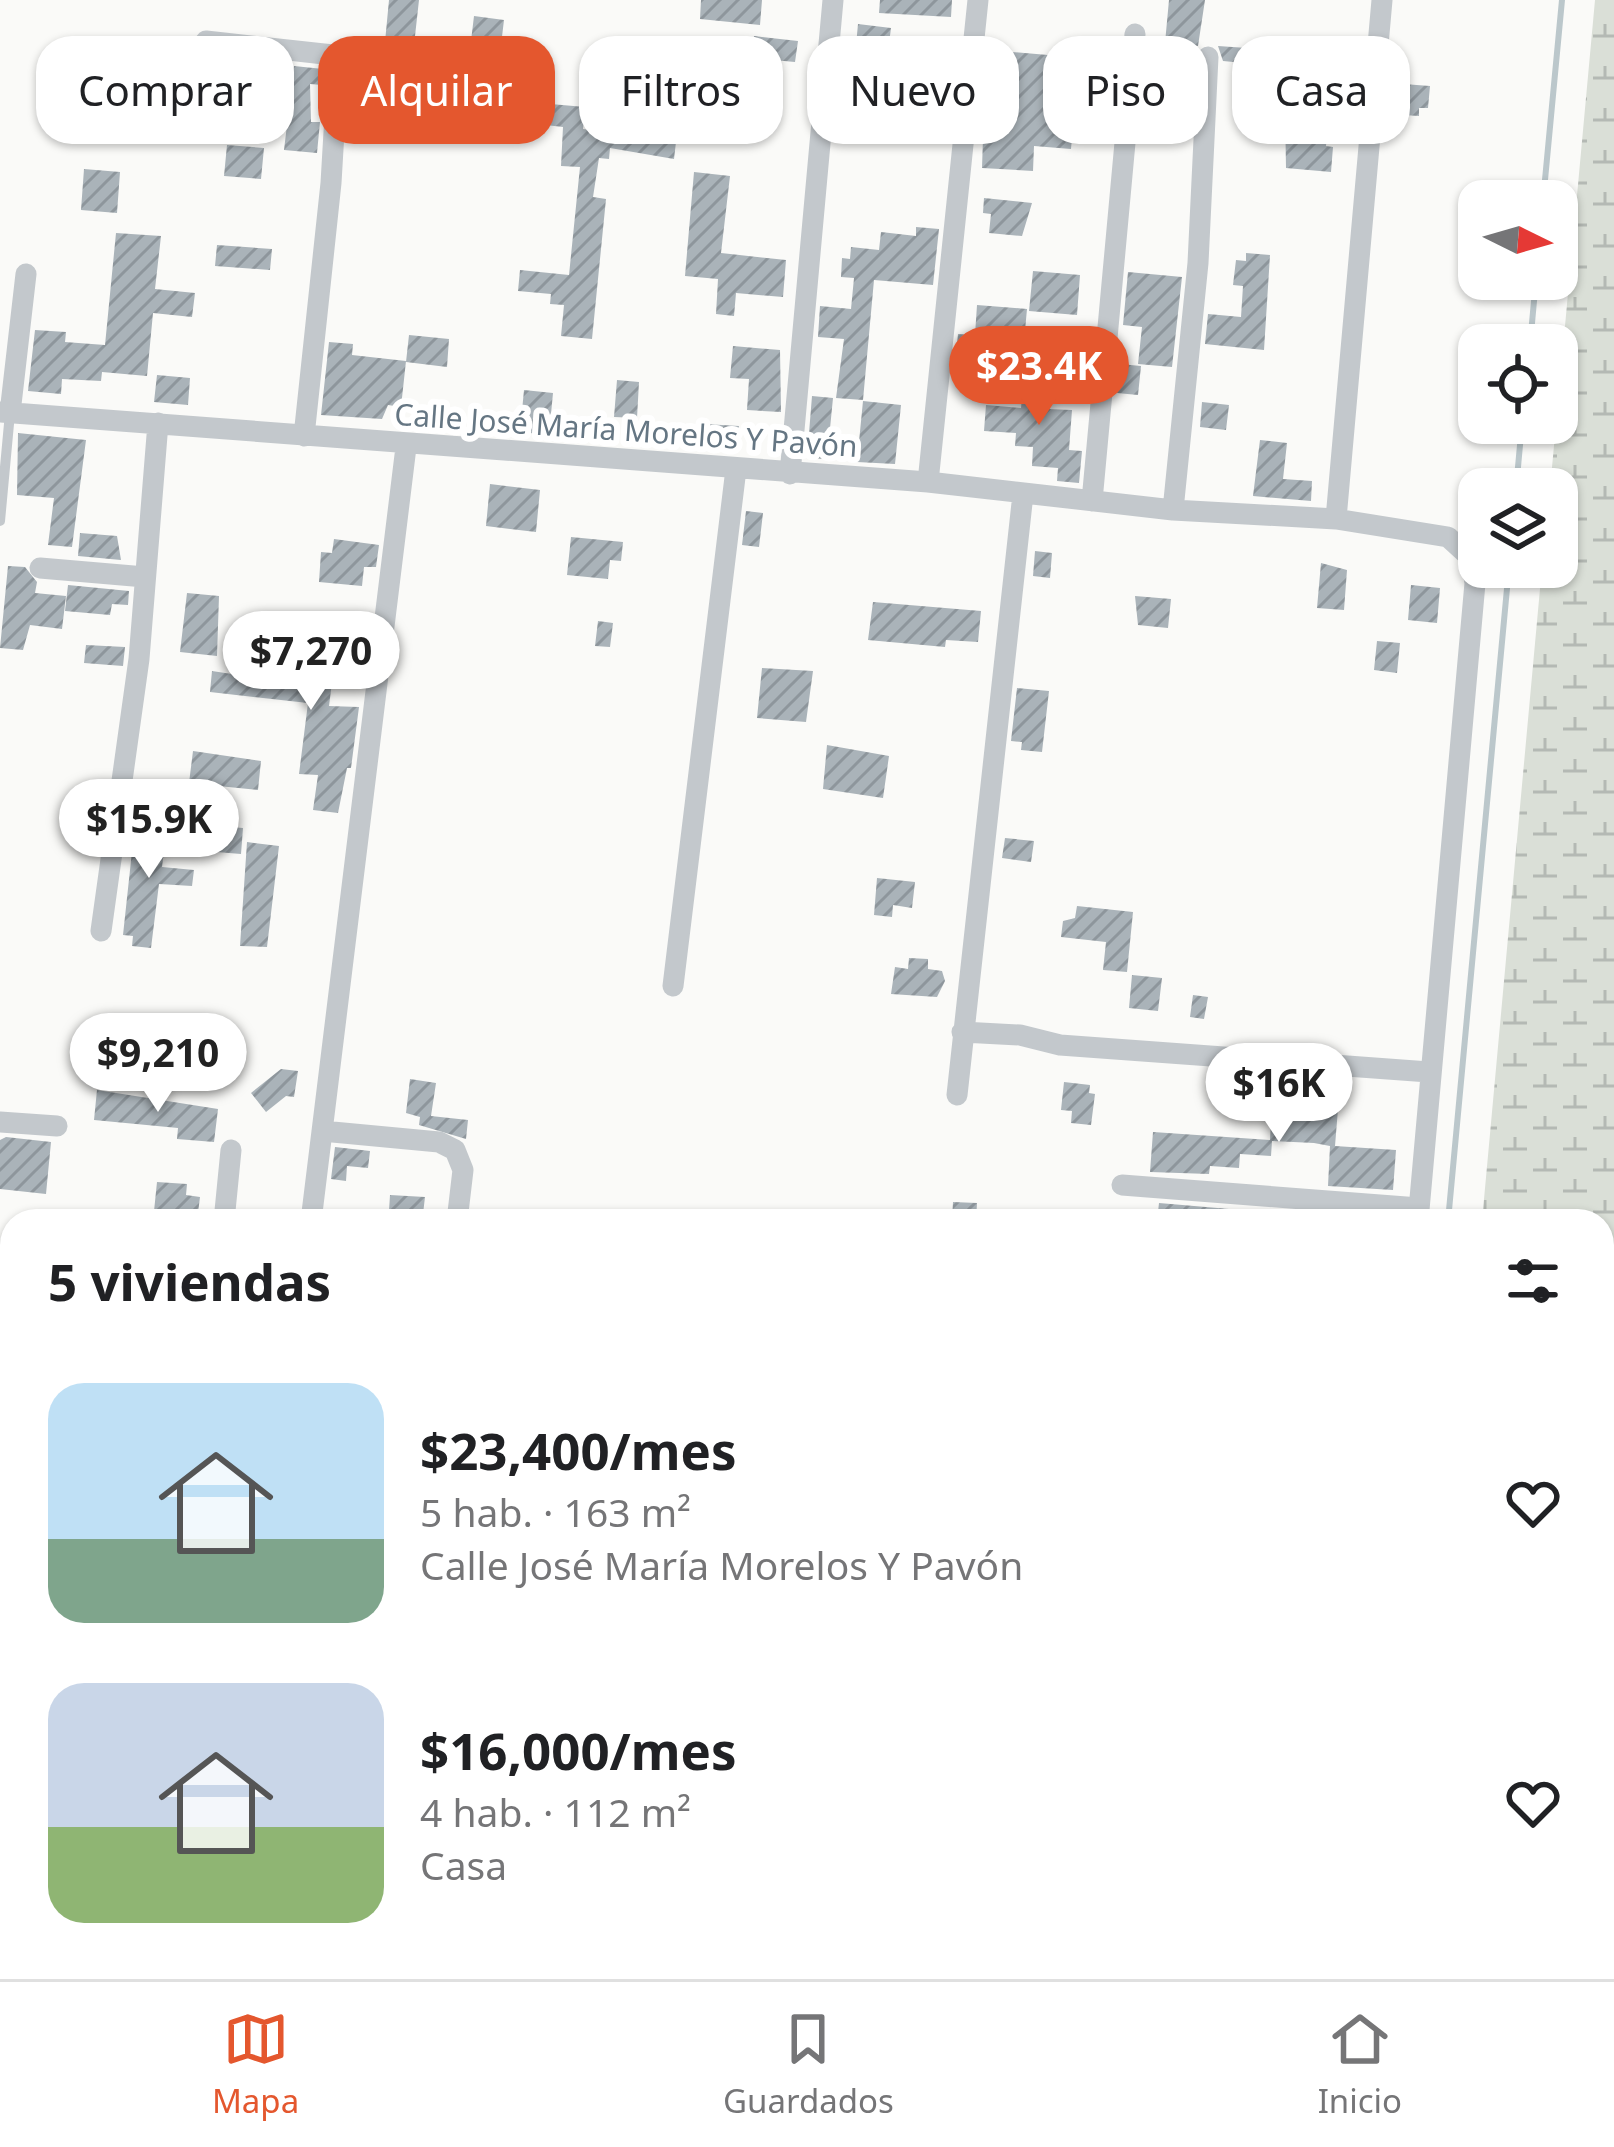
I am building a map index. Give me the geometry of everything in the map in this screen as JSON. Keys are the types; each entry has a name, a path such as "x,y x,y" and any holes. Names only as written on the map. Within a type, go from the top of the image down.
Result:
{"street":[{"path":"790,474 833,0"},
{"path":"928,482 978,0"},
{"path":"1336,519 1382,0"},
{"path":"1092,500 1135,34"},
{"path":"294,50 333,55 338,64 332,183 304,436"},
{"path":"1173,510 1198,263 1204,144"},
{"path":"5,413 26,274"},
{"name":"Calle José María Morelos Y Pavón","path":"5,413 406,447 928,482 1173,510 1336,519 1448,537 1471,558 1475,583 1429,1072"},
{"path":"101,931 145,577 158,423"},
{"path":"312,1209 406,447"},
{"path":"673,986 736,470"},
{"path":"957,1094 1022,494"},
{"path":"40,568 145,577"},
{"path":"962,1032 1020,1035 1060,1045 1429,1072 1418,1209"},
{"path":"0,1122 57,1126"},
{"path":"322,1131 439,1142 454,1150 463,1170 459,1209"},
{"path":"225,1209 231,1150"},
{"path":"1121,1185 1367,1209"}],"lane":[{"path":"0,521 5,413"}],"green space":[{"path":"1595,0 1614,0 1614,1209 1483,1209 1540,588 1578,588 1578,468 1552,468 1554,444 1578,444 1578,324 1565,324 1567,300 1578,300 1578,185"}],"building":[{"path":"389,0 419,0 415,36 386,36"},
{"path":"701,0 762,0 760,25 700,19"},
{"path":"880,0 952,0 951,17 879,13"},
{"path":"1169,0 1205,0 1200,36 1166,36"},
{"path":"474,16 504,20 502,36 472,36"},
{"path":"858,24 891,28 890,36 857,36"},
{"path":"783,39 798,41 795,62 783,61"},
{"path":"1218,46 1232,47 1232,62 1223,61"},
{"path":"1019,53 1043,55 1043,144 1071,144 1071,149 1034,146 1033,171 982,168 983,144 1019,144"},
{"path":"294,66 318,68 318,85 310,84 311,122 318,122 317,153 284,150 285,144 294,144"},
{"path":"1410,84 1430,86 1428,108 1419,108 1419,116 1410,115"},
{"path":"555,104 579,106 579,144 676,144 674,159 610,148 609,159 599,158 593,197 606,199 592,339 561,336 564,305 550,304 551,294 518,291 520,270 569,275 580,167 561,166 563,127 555,126"},
{"path":"1286,144 1333,147 1331,172 1286,168"},
{"path":"227,145 264,148 261,179 224,176"},
{"path":"84,169 120,172 117,213 81,210"},
{"path":"694,172 730,176 721,253 786,260 783,297 736,293 734,316 716,314 718,279 685,276"},
{"path":"984,198 1032,203 1022,236 989,233 991,214 983,213"},
{"path":"916,227 939,229 933,285 874,280 863,400 836,398 844,339 818,337 820,306 851,309 854,278 841,277 842,258 850,259 851,247 879,250 881,232 916,236"},
{"path":"116,233 161,236 155,289 195,293 192,317 153,313 147,376 102,372 101,381 62,379 61,394 28,391 35,330 66,332 65,342 105,345"},
{"path":"217,245 272,249 270,270 215,266"},
{"path":"1246,253 1270,255 1264,350 1205,344 1208,314 1241,317 1243,286 1233,285 1236,260 1246,261"},
{"path":"1033,271 1080,275 1077,315 1029,311"},
{"path":"1128,272 1182,277 1172,367 1138,364 1142,327 1123,325"},
{"path":"977,305 1027,309 1022,363 983,359 982,374 954,372 958,334 975,335"},
{"path":"409,335 449,339 447,367 406,362"},
{"path":"329,342 353,344 352,355 406,361 401,407 388,405 382,419 321,415"},
{"path":"733,346 780,350 781,412 747,410 749,379 730,378"},
{"path":"1070,347 1091,349 1089,366 1069,365"},
{"path":"1120,364 1141,366 1138,395 1117,393"},
{"path":"1024,374 1051,376 1048,409 1072,410 1069,450 1082,451 1079,483 1057,481 1058,468 1032,466 1033,447 1015,446 1016,433 984,431 986,405 1021,408"},
{"path":"157,375 190,378 188,405 154,402"},
{"path":"617,380 639,382 637,418 614,417"},
{"path":"524,390 553,393 549,435 520,432"},
{"path":"812,396 833,398 827,459 807,458"},
{"path":"863,401 901,405 895,464 857,462"},
{"path":"1202,402 1229,405 1226,430 1200,427"},
{"path":"705,424 739,426 736,452 702,449"},
{"path":"18,433 86,440 72,547 48,545 54,498 17,495"},
{"path":"1260,440 1287,443 1283,479 1312,481 1311,501 1253,496"},
{"path":"490,484 540,490 536,532 486,526"},
{"path":"746,511 763,513 759,547 742,545"},
{"path":"80,533 117,536 121,560 78,556"},
{"path":"571,537 623,542 621,561 610,560 608,579 567,575"},
{"path":"334,539 379,545 376,567 364,567 362,586 319,582 321,552 332,553"},
{"path":"1035,551 1052,553 1050,578 1033,576"},
{"path":"1321,563 1347,570 1344,610 1317,608"},
{"path":"8,566 25,567 37,582 35,593 66,596 62,629 30,625 23,650 0,648"},
{"path":"68,585 129,591 128,605 112,604 110,615 65,611"},
{"path":"1411,585 1440,588 1437,623 1408,620"},
{"path":"187,593 219,596 217,656 180,652"},
{"path":"1135,596 1171,599 1168,628 1138,625"},
{"path":"873,602 981,611 978,642 946,640 945,647 868,640"},
{"path":"324,613 348,615 347,636 338,635 329,706 359,707 351,768 347,768 338,813 313,810 318,775 299,774 308,703 210,692 212,671 270,680 271,672 301,676 304,653 322,655"},
{"path":"598,621 613,623 610,647 595,646"},
{"path":"1377,641 1400,643 1397,673 1374,670"},
{"path":"86,645 125,647 123,666 84,663"},
{"path":"762,668 813,671 806,722 757,718"},
{"path":"1017,688 1049,691 1042,752 1021,750 1022,742 1011,741"},
{"path":"827,745 889,756 883,798 823,789"},
{"path":"193,751 261,761 258,790 208,785 207,801 187,799"},
{"path":"148,817 168,819 162,867 194,870 192,886 159,884 151,948 132,946 133,936 123,935 134,833 145,834"},
{"path":"219,826 243,828 241,854 217,852"},
{"path":"1005,838 1034,841 1031,862 1002,858"},
{"path":"247,842 279,846 267,947 240,946"},
{"path":"877,878 915,882 912,908 893,905 892,917 874,915"},
{"path":"1077,906 1133,912 1127,972 1103,970 1106,942 1061,937 1063,921 1075,918"},
{"path":"909,958 928,959 928,969 942,971 945,981 937,997 891,994 895,967 908,969"},
{"path":"1132,975 1162,978 1158,1011 1129,1008"},
{"path":"1193,995 1208,997 1204,1019 1190,1017"},
{"path":"162,1020 191,1023 189,1054 159,1052"},
{"path":"281,1069 298,1071 294,1097 286,1096 266,1112 251,1093"},
{"path":"410,1079 436,1083 431,1116 468,1120 466,1139 419,1125 420,1117 406,1113"},
{"path":"1273,1079 1300,1081 1298,1104 1338,1109 1335,1146 1396,1150 1393,1190 1328,1186 1330,1146 1314,1143 1272,1141 1271,1156 1240,1154 1239,1168 1210,1166 1209,1174 1150,1172 1153,1132 1270,1140"},
{"path":"1064,1082 1090,1085 1089,1093 1095,1094 1091,1125 1071,1123 1072,1111 1061,1110"},
{"path":"97,1090 218,1109 214,1142 177,1139 178,1128 94,1120"},
{"path":"0,1140 51,1142 46,1194 0,1189"},
{"path":"335,1147 370,1151 368,1168 347,1166 346,1181 331,1179"},
{"path":"157,1182 187,1184 186,1195 200,1197 198,1209 154,1209"},
{"path":"390,1195 425,1197 424,1209 389,1209"},
{"path":"953,1202 977,1203 977,1209 953,1209"},
{"path":"1159,1203 1229,1209 1158,1209"}],"waterway":[{"path":"1545,180 1562,0"},
{"path":"1532,324 1534,300"},
{"path":"1518,468 1520,444"},
{"path":"1449,1209 1507,588"}]}
